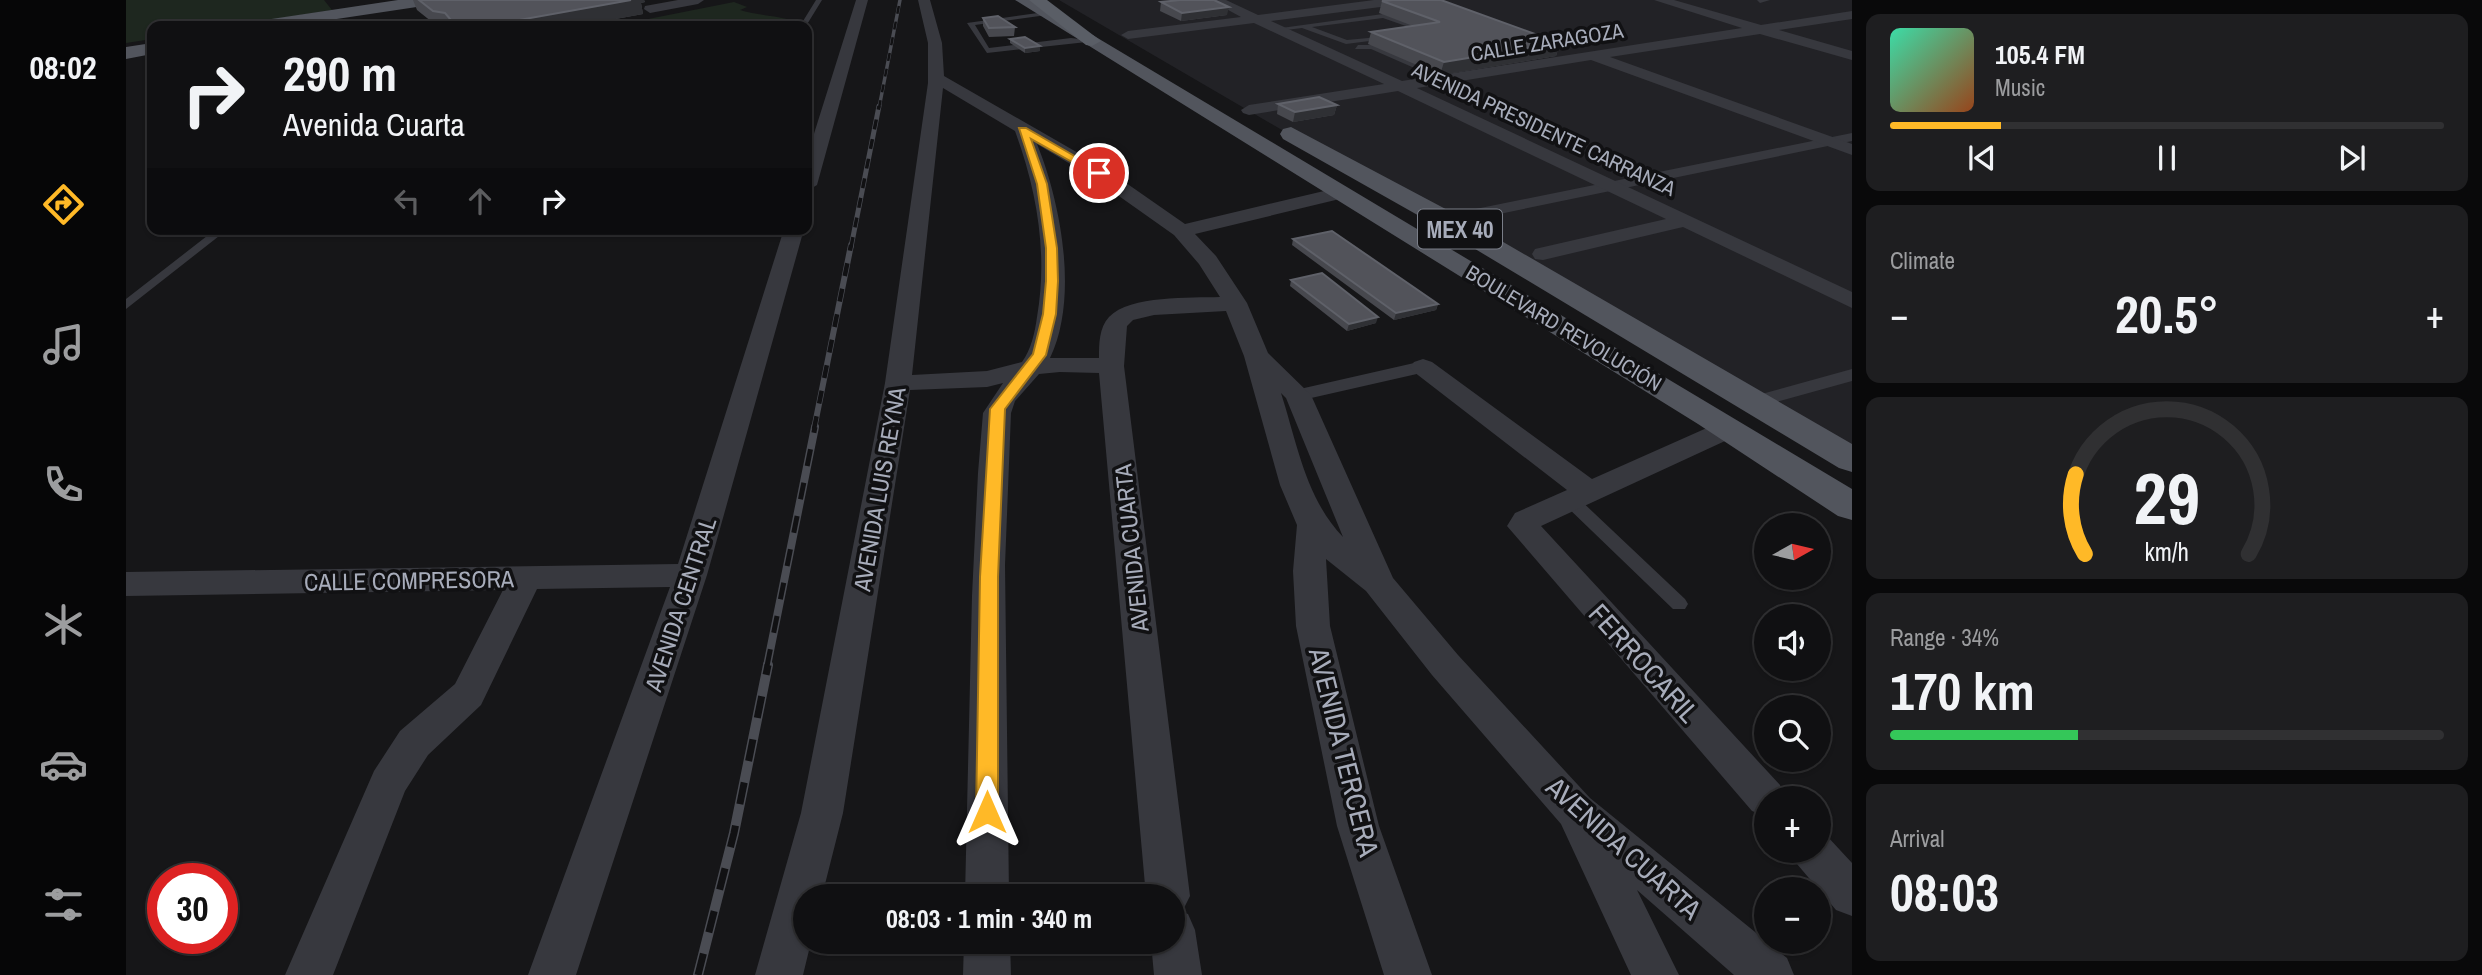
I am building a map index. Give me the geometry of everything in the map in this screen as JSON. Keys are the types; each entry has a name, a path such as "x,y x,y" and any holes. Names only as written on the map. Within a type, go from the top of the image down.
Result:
{"main road":[{"path":"290,21 418,0"},
{"path":"347,12 430,0"},
{"path":"319,21 451,0"},
{"name":"BOULEVARD REVOLUCIÓN","path":"1023,0 1046,5 1092,41 1852,507"},
{"name":"MEX 40","path":"1068,0 1149,48 1167,65 1446,220 1852,460"},
{"path":"1046,5 1147,54"},
{"path":"126,47 147,44"},
{"path":"126,53 147,50"}],"street":[{"path":"650,9 698,0"},
{"path":"812,168 862,0"},
{"name":"AVENIDA LUIS REYNA","path":"779,975 822,813 898,383 932,113 939,79 935,35 923,0"},
{"name":"AVENIDA PRESIDENTE CARRANZA","path":"1216,0 1278,29 1323,43 1400,86 1852,301"},
{"path":"1128,35 1404,0"},
{"path":"1660,0 1852,56"},
{"name":"CALLE ZARAGOZA","path":"1249,110 1852,15"},
{"path":"1566,47 1852,150"},
{"name":"AVENIDA CUARTA","path":"939,79 1099,173 1181,231 1208,261 1235,303 1257,356 1295,485 1313,525 1341,555 1378,583 1445,665 1575,811 1770,975"},
{"path":"987,884 989,577 998,409 1040,355 1049,314 1052,248 1042,184 1023,130"},
{"path":"1446,220 1852,136"},
{"path":"1181,231 1341,193"},
{"path":"1543,254 1686,220"},
{"name":"AVENIDA CENTRAL","path":"552,975 691,575 792,235"},
{"name":"AVENIDA CUARTA","path":"1167,884 1111,366 1113,330 1118,319 1143,308 1235,303"},
{"name":"AVENIDA CUARTA","path":"1257,356 1297,395 1378,583"},
{"path":"898,383 987,379 1030,368 1060,365 1111,366"},
{"path":"1297,395 1423,367 1580,496 1728,429"},
{"path":"1754,402 1852,375"},
{"name":"FERROCARIL","path":"1580,496 1526,520 1523,526 1754,786"},
{"name":"AVENIDA TERCERA","path":"1313,525 1309,571 1313,625 1359,826 1408,975"},
{"name":"CALLE COMPRESORA","path":"126,584 691,575"},
{"path":"309,975 388,783 414,743 468,694 525,579"},
{"path":"1575,811 1655,975"},
{"path":"1824,863 1852,895"},
{"path":"987,954 987,975"},
{"path":"1175,954 1178,975"}],"lane":[{"path":"806,21 819,0"},
{"path":"1046,5 971,23 987,51 1071,40 1092,41"},
{"path":"1278,29 1382,16 1427,32 1346,43 1323,43"},
{"path":"1349,20 1391,37"},
{"path":"1381,27 1405,23"},
{"path":"1303,26 1323,43 1372,47 1447,79"},
{"path":"1323,43 1345,31"},
{"path":"126,305 215,235"},
{"path":"1580,496 1679,604"}],"shaded area":[{"path":"126,0 324,0 332,10 263,21 147,21 147,40 126,43"},
{"path":"1059,0 1852,0 1852,470 1755,406"},
{"path":"734,2 747,7 740,10 787,19 786,21 638,21"}],"building":[{"path":"419,0 631,0 514,21 443,21 451,20 445,13 433,11"},
{"path":"1214,0 1229,7 1182,13 1161,2"},
{"path":"1441,0 1560,43 1444,62 1371,32 1440,22 1382,1"},
{"path":"998,16 1015,27 989,28 983,18"},
{"path":"1025,37 1040,46 1025,48 1010,39"},
{"path":"1319,97 1337,105 1295,112 1278,104"},
{"path":"1332,231 1438,304 1396,313 1293,239"},
{"path":"1322,273 1378,317 1349,324 1291,280"}],"railway":[{"path":"879,108 900,0"},
{"path":"851,247 879,106"},
{"path":"814,429 851,245"},
{"path":"767,666 815,427"},
{"path":"698,975 734,833 768,665"}],"route":[{"path":"987,812 989,577 998,409 1040,355 1049,314 1052,281 1052,248 1042,184 1023,130 1099,173"}]}
